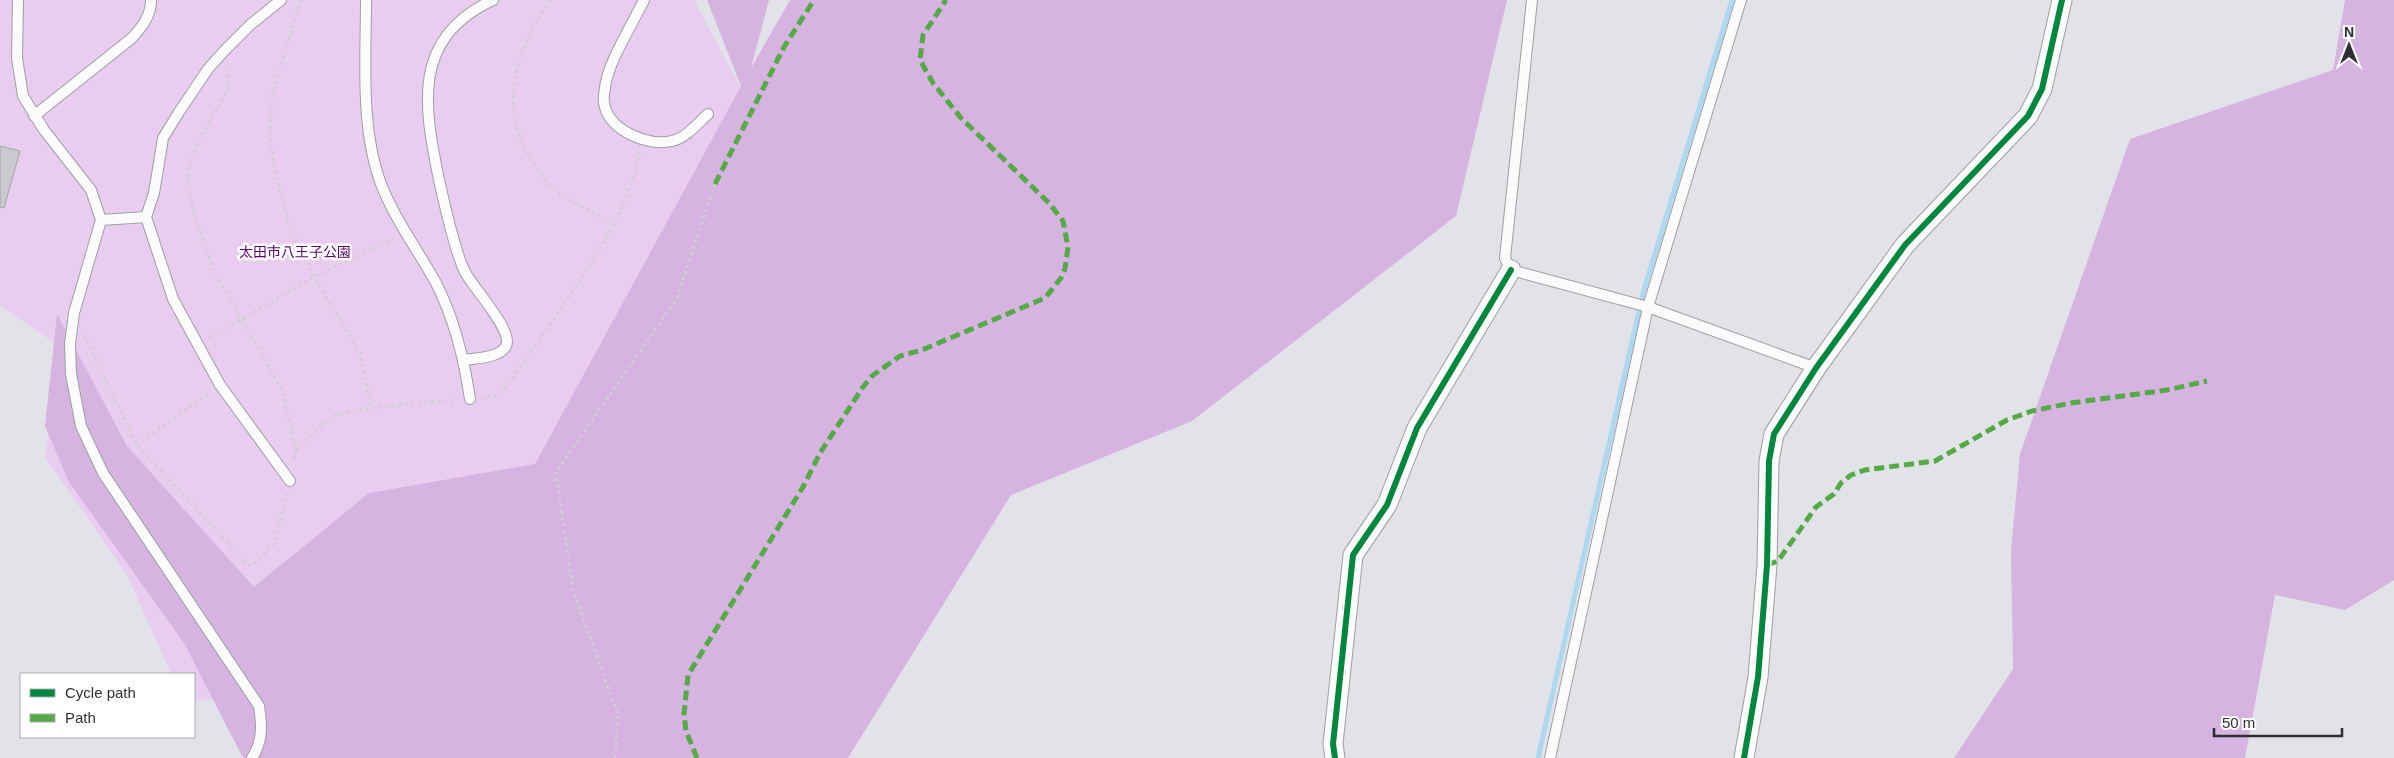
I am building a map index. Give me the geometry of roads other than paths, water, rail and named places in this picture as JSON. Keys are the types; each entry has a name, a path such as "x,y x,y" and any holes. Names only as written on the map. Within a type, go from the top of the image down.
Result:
{"street":[{"path":"1744,758 1758,677 1766,565 1769,460 1774,434 1816,368 1905,245 2028,116 2042,89 2062,0"},
{"path":"1335,758 1333,744 1353,555 1387,505 1417,428 1511,270"}],"lane":[{"path":"18,0 17,58 23,96 34,116 91,190 101,220 74,313 70,344 71,374 81,426 103,473 259,706 262,725 260,743 252,758"},
{"path":"34,116 132,38 144,25 151,9 151,0"},
{"path":"281,0 250,25 224,50 208,69 163,138 154,193 146,217 173,299 220,385 290,481"},
{"path":"366,0 369,140 381,184 403,230 436,283 457,332 464,360 470,399"},
{"path":"464,360 499,354 506,346 508,336 504,326 476,290 464,270 444,202 432,146 427,106 428,83 432,62 443,41 459,22 476,8 493,0"},
{"path":"644,0 611,67 605,86 605,107 616,125 637,137 653,142 671,142 684,136 708,114"},
{"path":"1532,0 1505,258 1511,270 1648,307 1816,368"},
{"path":"1550,758 1648,307 1740,0"},
{"path":"101,220 146,217"}],"waterway":[{"path":"1538,758 1643,293 1732,0"}],"park label":[{"name":"太田市八王子公園","path":"295,252"}]}
